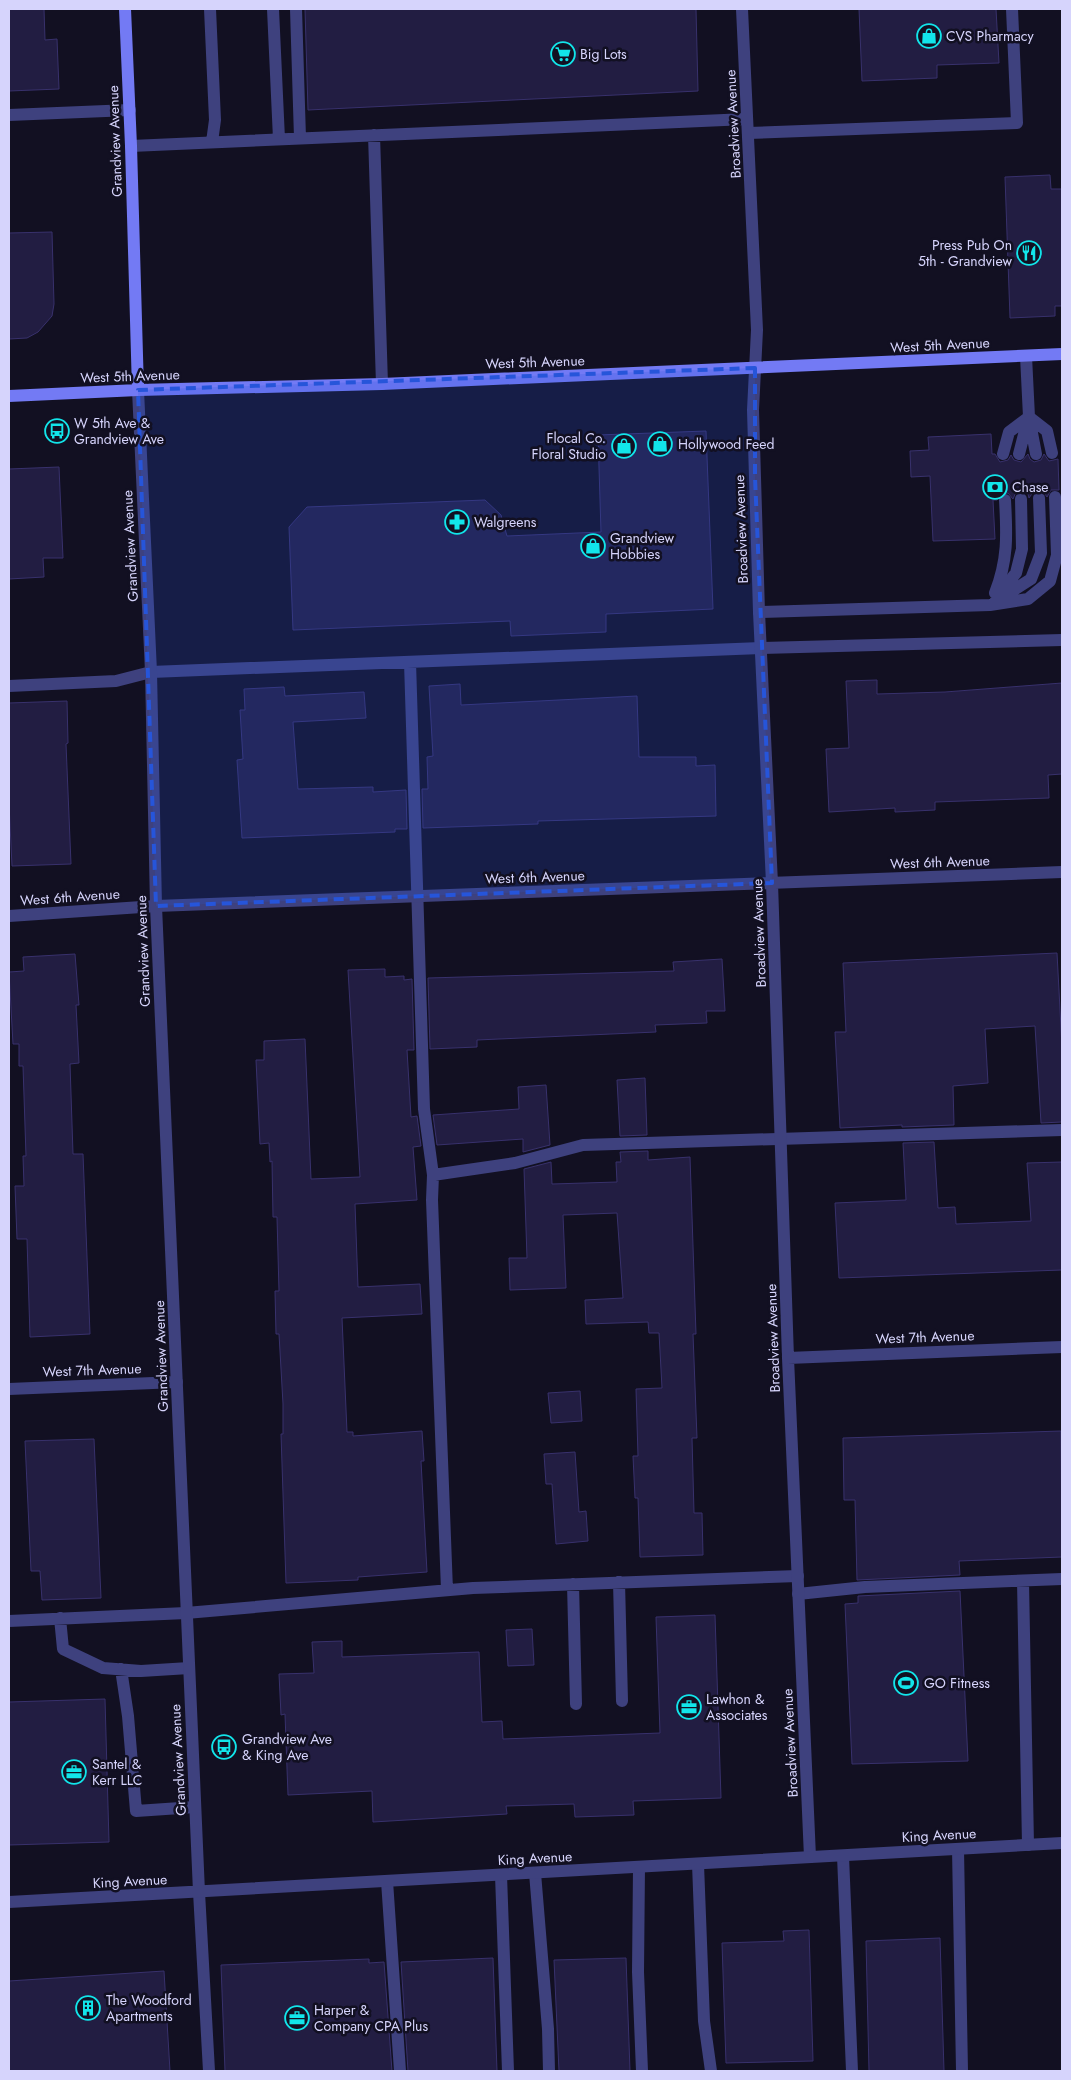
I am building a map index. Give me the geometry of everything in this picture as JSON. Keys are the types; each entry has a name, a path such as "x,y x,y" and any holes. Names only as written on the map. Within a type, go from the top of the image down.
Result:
{"main road":[{"name":"Grandview Avenue","path":"125,9 130,110 138,390"},
{"name":"West 5th Avenue","path":"9,396 138,390 382,384 1062,354"}],"street":[{"path":"210,9 215,120 212,142"},
{"path":"273,9 279,140"},
{"path":"296,9 300,138"},
{"name":"Broadview Avenue","path":"742,9 757,330 752,410 759,612 772,884 788,1358 810,1857"},
{"path":"748,133 1016,123 1012,9"},
{"path":"9,115 130,110"},
{"path":"131,146 747,119"},
{"path":"374,135 382,384"},
{"path":"1026,356 1029,417 1036,454"},
{"name":"Grandview Avenue","path":"138,390 151,672 156,906 186,1613 209,2071"},
{"path":"1029,417 1047,432 1052,453"},
{"path":"1003,454 1009,432 1029,417"},
{"path":"1019,454 1029,417"},
{"path":"759,612 990,605 1028,599 1050,581 1057,555 1055,497"},
{"path":"990,605 1016,573 1022,549 1021,498"},
{"path":"990,605 1031,578 1041,553 1039,498"},
{"path":"990,605 1003,574 1007,547 1005,500"},
{"path":"9,686 116,681 151,672 761,648 1062,640"},
{"path":"410,662 424,1109 433,1175 432,1200 447,1590"},
{"name":"West 6th Avenue","path":"9,916 156,906 1062,872"},
{"path":"433,1175 515,1163 583,1145 1062,1130"},
{"name":"West 7th Avenue","path":"788,1358 1062,1347"},
{"name":"West 7th Avenue","path":"9,1389 177,1382"},
{"path":"9,1621 186,1613 473,1588 798,1576"},
{"path":"798,1594 866,1587 1062,1579"},
{"path":"1023,1580 1028,1845"},
{"path":"619,1582 622,1701"},
{"path":"573,1584 576,1704"},
{"path":"60,1618 63,1649 103,1668 141,1671 189,1668"},
{"path":"121,1669 128,1716 136,1811 195,1807"},
{"name":"King Avenue","path":"9,1902 1062,1843"},
{"path":"958,1849 962,2071"},
{"path":"843,1856 852,2071"},
{"path":"698,1864 704,2021 711,2071"},
{"path":"639,1867 638,1972 642,2071"},
{"path":"535,1873 548,2029 549,2071"},
{"path":"501,1875 508,2071"},
{"path":"387,1881 400,2071"}],"highlighted area":[{"path":"755,368 755,477 772,883 156,906 138,390"}],"building":[{"path":"9,9 44,9 45,40 57,39 59,89 9,91"},
{"path":"305,9 696,9 698,91 308,110"},
{"name":"CVS Pharmacy","path":"859,9 996,9 999,63 937,65 937,78 862,81"},
{"path":"1050,175 1051,189 1062,189 1062,306 1055,306 1055,316 1010,318 1005,177"},
{"path":"52,232 54,304 52,316 38,332 27,338 9,339 9,233"},
{"path":"706,431 713,609 606,614 606,632 511,636 510,621 293,630 289,527 307,507 485,500 501,515 507,536 601,532 598,435"},
{"name":"Chase","path":"991,434 992,454 995,454 1000,462 1008,460 1011,455 1014,460 1021,462 1028,454 1034,462 1041,460 1044,454 1049,461 1058,459 1059,490 1051,490 1047,497 1043,491 1038,490 1034,491 1029,498 1028,494 1021,491 1016,492 1013,499 1008,493 1000,494 997,500 993,500 995,539 933,541 930,476 911,477 910,451 929,450 928,437"},
{"path":"59,467 63,558 43,558 44,577 9,579 9,469"},
{"path":"877,680 877,694 945,692 1062,683 1062,774 1048,775 1049,798 935,802 935,810 895,812 895,808 829,812 826,749 849,748 846,681"},
{"path":"460,684 461,705 637,696 639,757 696,757 696,766 715,765 716,816 538,821 538,824 423,828 422,789 428,789 427,757 433,756 429,686"},
{"path":"284,687 285,696 364,692 366,718 293,722 298,789 373,787 373,792 406,790 407,829 395,829 395,832 242,838 237,760 243,759 240,710 245,710 244,689"},
{"path":"67,701 68,743 66,744 71,864 12,866 9,804 9,703"},
{"path":"1057,953 1062,1047 1062,1122 1041,1123 1035,1026 985,1029 988,1083 953,1086 954,1125 840,1128 835,1032 846,1032 843,963"},
{"path":"75,954 79,1005 76,1005 79,1063 70,1064 73,1154 83,1154 90,1334 30,1337 27,1239 17,1239 15,1186 24,1186 23,1156 26,1156 23,1066 19,1066 19,1044 13,1044 9,972 24,971 23,957"},
{"path":"722,959 725,1011 706,1011 707,1023 655,1025 656,1032 477,1040 477,1047 430,1049 428,978 674,971 673,962"},
{"path":"385,969 385,977 404,976 404,980 412,979 414,1050 407,1050 411,1117 417,1116 421,1146 413,1147 417,1200 355,1204 358,1287 420,1284 422,1314 342,1318 347,1432 353,1432 353,1436 422,1431 424,1461 421,1461 427,1572 358,1577 358,1580 286,1583 281,1434 283,1434 283,1404 279,1334 276,1334 275,1291 279,1291 277,1217 273,1217 272,1161 270,1162 269,1143 260,1144 256,1060 264,1060 264,1041 305,1039 311,1179 360,1177 348,970"},
{"path":"645,1078 647,1135 620,1136 617,1080"},
{"path":"546,1085 550,1145 523,1152 523,1139 437,1145 433,1115 519,1109 518,1087"},
{"path":"934,1142 938,1208 955,1207 956,1224 1031,1221 1027,1163 1062,1162 1062,1270 839,1278 835,1203 906,1200 903,1143"},
{"path":"648,1151 648,1160 690,1157 696,1334 693,1334 697,1438 692,1438 694,1513 702,1513 703,1555 640,1557 638,1498 635,1498 633,1456 638,1456 636,1389 662,1388 659,1333 649,1333 648,1322 586,1324 585,1300 623,1298 617,1213 563,1215 566,1288 510,1290 509,1258 527,1258 524,1169 551,1162 552,1184 617,1182 616,1162 621,1162 620,1152"},
{"path":"580,1391 582,1421 551,1423 548,1393"},
{"path":"1061,1431 1062,1557 959,1561 960,1575 857,1580 855,1500 844,1500 843,1438"},
{"path":"94,1439 101,1598 42,1600 40,1571 31,1571 25,1441"},
{"path":"575,1452 579,1512 586,1511 588,1541 556,1544 552,1484 546,1484 544,1454"},
{"name":"GO Fitness","path":"960,1591 968,1761 852,1764 845,1604 858,1603 858,1596"},
{"path":"715,1615 721,1798 633,1801 634,1815 575,1817 574,1804 506,1806 507,1814 373,1822 372,1791 288,1795 285,1714 281,1715 279,1674 314,1673 312,1642 342,1641 342,1657 479,1652 482,1722 502,1721 503,1739 660,1733 656,1617"},
{"path":"532,1629 534,1665 508,1666 506,1630"},
{"name":"Santel & Kerr LLC","path":"105,1699 109,1842 9,1845 9,1702"},
{"path":"809,1930 813,2061 726,2063 722,1943 784,1941 783,1931"},
{"path":"940,1938 944,2071 869,2071 866,1941"},
{"path":"493,1958 497,2071 408,2071 401,1962"},
{"path":"626,1958 630,2071 559,2071 554,1960"},
{"name":"Harper & Company CPA Plus","path":"369,1959 369,1963 384,1962 392,2071 225,2071 221,1965"},
{"name":"The Woodford Apartments","path":"164,1971 170,2071 9,2071 9,1981"}],"place":[{"name":"CVS Pharmacy","path":"929,36"},
{"name":"Big Lots","path":"563,54"},
{"name":"Press Pub On 5th - Grandview","path":"1029,253"},
{"name":"W 5th Ave & Grandview Ave","path":"57,431"},
{"name":"Hollywood Feed","path":"660,444"},
{"name":"Flocal Co. Floral Studio","path":"624,446"},
{"name":"Chase","path":"995,487"},
{"name":"Walgreens","path":"457,522"},
{"name":"Grandview Hobbies","path":"593,546"},
{"name":"GO Fitness","path":"906,1683"},
{"name":"Lawhon & Associates","path":"689,1707"},
{"name":"Grandview Ave & King Ave","path":"224,1747"},
{"name":"Santel & Kerr LLC","path":"74,1772"},
{"name":"The Woodford Apartments","path":"88,2008"},
{"name":"Harper & Company CPA Plus","path":"297,2018"}]}
